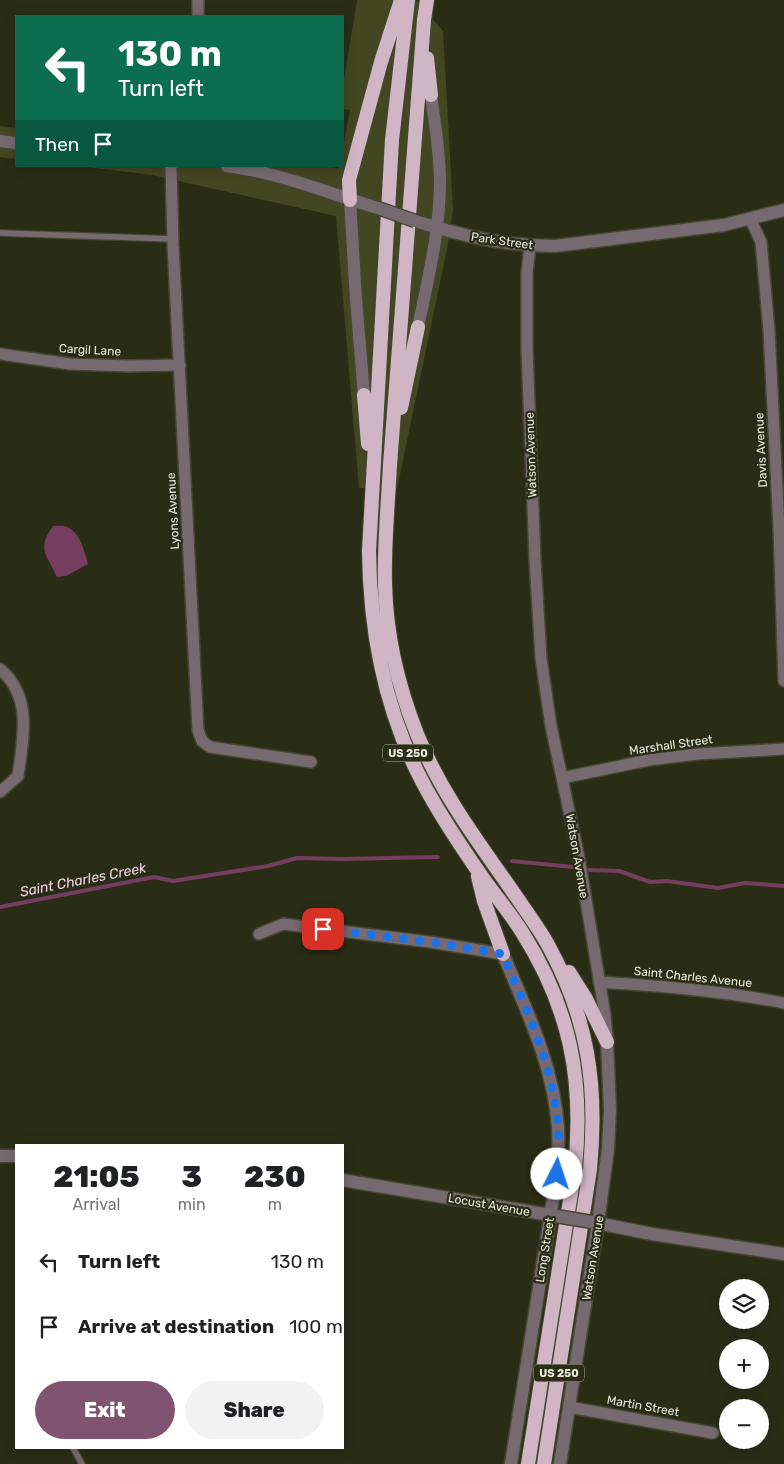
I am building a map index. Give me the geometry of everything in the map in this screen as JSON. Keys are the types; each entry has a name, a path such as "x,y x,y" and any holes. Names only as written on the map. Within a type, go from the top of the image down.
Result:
{"highway":[{"path":"350,200 349,180 351,171 378,71 401,0"},
{"name":"US 250","path":"408,0 392,140 369,551 373,625 386,690 406,750 441,815 537,957 560,1008 571,1044 576,1074 578,1113 575,1168 528,1464"},
{"name":"US 250","path":"427,0 390,465 386,539 386,603 390,640 405,701 424,749 447,795 546,942 562,972 581,1024 590,1062 593,1095 593,1135 590,1169 544,1464"},
{"path":"424,20 431,94"},
{"path":"390,465 418,326"},
{"path":"364,395 372,498"},
{"path":"477,870 484,901 503,954"},
{"path":"546,942 586,999 607,1042"}],"street":[{"path":"198,0 198,15"},
{"path":"418,326 437,228 440,182 439,154 431,94"},
{"path":"0,141 15,143"},
{"name":"Lyons Avenue","path":"171,167 198,730 202,742 210,747 311,762"},
{"name":"Park Street","path":"232,167 316,187 437,228 484,240 530,246 583,244 724,225 752,220 784,210"},
{"path":"350,200 364,395"},
{"name":"Davis Avenue","path":"752,220 761,242 768,322 779,529 784,681"},
{"name":"Watson Avenue","path":"530,246 527,274 528,349 535,560 544,684 579,858 599,982 607,1042 610,1110 609,1140 560,1464"},
{"name":"Cargil Lane","path":"0,354 70,364 180,365"},
{"path":"0,668 15,684 19,695 24,728 18,776 0,792"},
{"name":"Marshall Street","path":"562,778 649,760 697,754 784,749"},
{"path":"259,934 283,924 430,942 503,954"},
{"name":"Long Street","path":"503,954 536,1034 553,1093 559,1148 553,1215 511,1464"},
{"name":"Saint Charles Avenue","path":"599,982 697,989 784,1003"},
{"path":"0,1156 15,1156"},
{"name":"Locust Avenue","path":"344,1180 553,1215 652,1234 784,1254"},
{"name":"Martin Street","path":"569,1406 712,1433"}],"lane":[{"path":"0,232 173,239"},
{"path":"74,1449 82,1464"}],"green space":[{"path":"357,0 416,0 443,31 453,210 447,249 397,489 359,488 336,216 152,175 87,167 344,167 344,142 350,110 344,109 344,79"},
{"path":"0,126 15,128 15,159 0,157"}],"shaded area":[{"path":"53,526 66,526 76,534 82,544 88,564 66,576 57,577 45,552 45,541"}],"waterway":[{"name":"Saint Charles Creek","path":"0,907 154,877 173,881 268,866 297,858 438,857"},
{"name":"Saint Charles Creek","path":"512,861 573,867"},
{"name":"Saint Charles Creek","path":"589,870 619,871 650,882 667,881 718,888 745,883 784,886"}],"route":[{"path":"323,929 430,942 503,954 536,1034 553,1093 558,1126 557,1174"}]}
